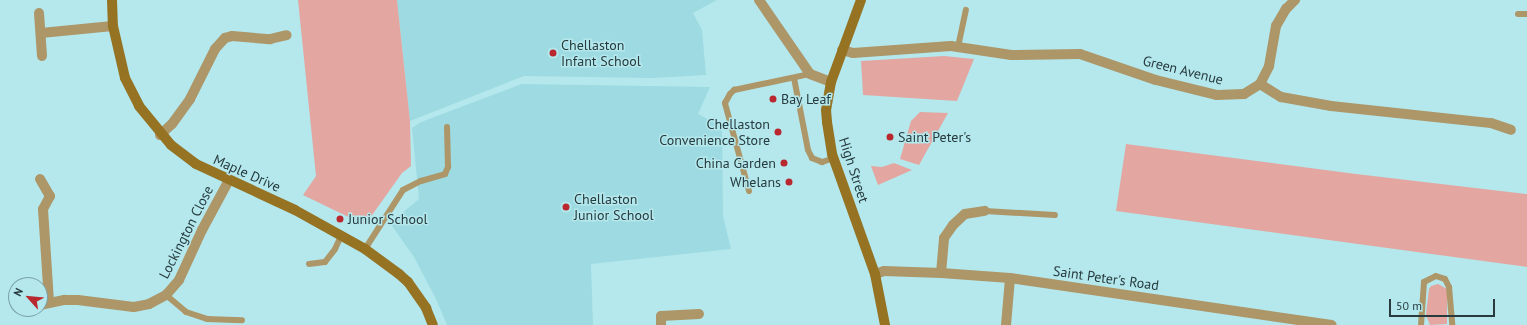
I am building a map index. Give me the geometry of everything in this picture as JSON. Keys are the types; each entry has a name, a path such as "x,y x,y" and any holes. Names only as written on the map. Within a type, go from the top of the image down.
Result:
{"street":[{"name":"Maple Drive","path":"112,0 113,26 125,78 139,106 160,135 181,154 196,164 295,210 365,249 396,271 408,282 417,294 433,325"},
{"path":"759,0 810,74 816,78 831,82"},
{"name":"High Street","path":"861,0 831,82 826,110 829,142 875,274 885,325"},
{"path":"1295,0 1286,9 1276,26 1269,66 1260,84 1281,97 1331,106 1491,123 1511,130"},
{"path":"39,12 42,56"},
{"path":"41,33 113,26"},
{"path":"160,135 172,124 190,99 215,49 225,38 232,36 270,39 287,35"},
{"name":"Green Avenue","path":"842,50 853,53 951,46 1011,55 1080,54 1156,80 1217,96 1244,94 1260,84"},
{"name":"Lockington Close","path":"40,179 50,196 43,209 44,277"},
{"name":"Lockington Close","path":"48,303 78,300 134,307 149,304 166,295 179,280 202,230 229,180"},
{"path":"941,273 944,238 953,225 965,214 985,211"},
{"name":"Saint Peter's Road","path":"875,274 884,271 1010,278 1332,325"},
{"path":"1006,325 1010,278"},
{"path":"662,325 661,316 699,314"}],"lane":[{"path":"958,47 966,10"},
{"path":"1518,14 1527,14"},
{"path":"749,191 725,103 734,90 810,74"},
{"path":"794,78 808,150 812,158 816,161 822,162 834,158"},
{"path":"365,249 403,190 421,181 445,174 448,167 447,127"},
{"path":"985,211 1055,215"},
{"path":"309,264 325,262 335,249 341,236"},
{"path":"1421,325 1424,282 1436,276 1445,279 1449,287 1452,325"},
{"path":"166,295 186,312 207,319 242,320"}],"shaded area":[{"path":"298,0 397,0 410,121 411,166 402,173 365,225 303,195 316,176"},
{"name":"Chellaston Infant School","path":"397,0 717,0 693,13 702,30 706,75 652,78 524,76 410,121"},
{"path":"944,56 974,59 957,101 863,95 861,61"},
{"name":"Chellaston Junior School","path":"522,84 710,87 698,114 722,127 723,216 731,249 591,264 593,325 447,325 436,299 414,257 390,223 419,199 412,128 421,122"},
{"path":"920,112 948,113 919,165 900,159 911,121"},
{"path":"1126,144 1356,174 1527,194 1527,267 1116,211"},
{"path":"894,163 912,170 878,185 871,166 882,167"},
{"path":"1438,284 1447,289 1447,324 1430,325 1426,315 1429,289 1431,286"}],"place":[{"name":"Chellaston Infant School","path":"553,53"},
{"name":"Bay Leaf","path":"773,99"},
{"name":"Chellaston Convenience Store","path":"778,132"},
{"name":"Saint Peter's","path":"890,137"},
{"name":"China Garden","path":"784,163"},
{"name":"Whelans","path":"789,182"},
{"name":"Chellaston Junior School","path":"566,207"},
{"name":"Junior School","path":"340,219"}]}
